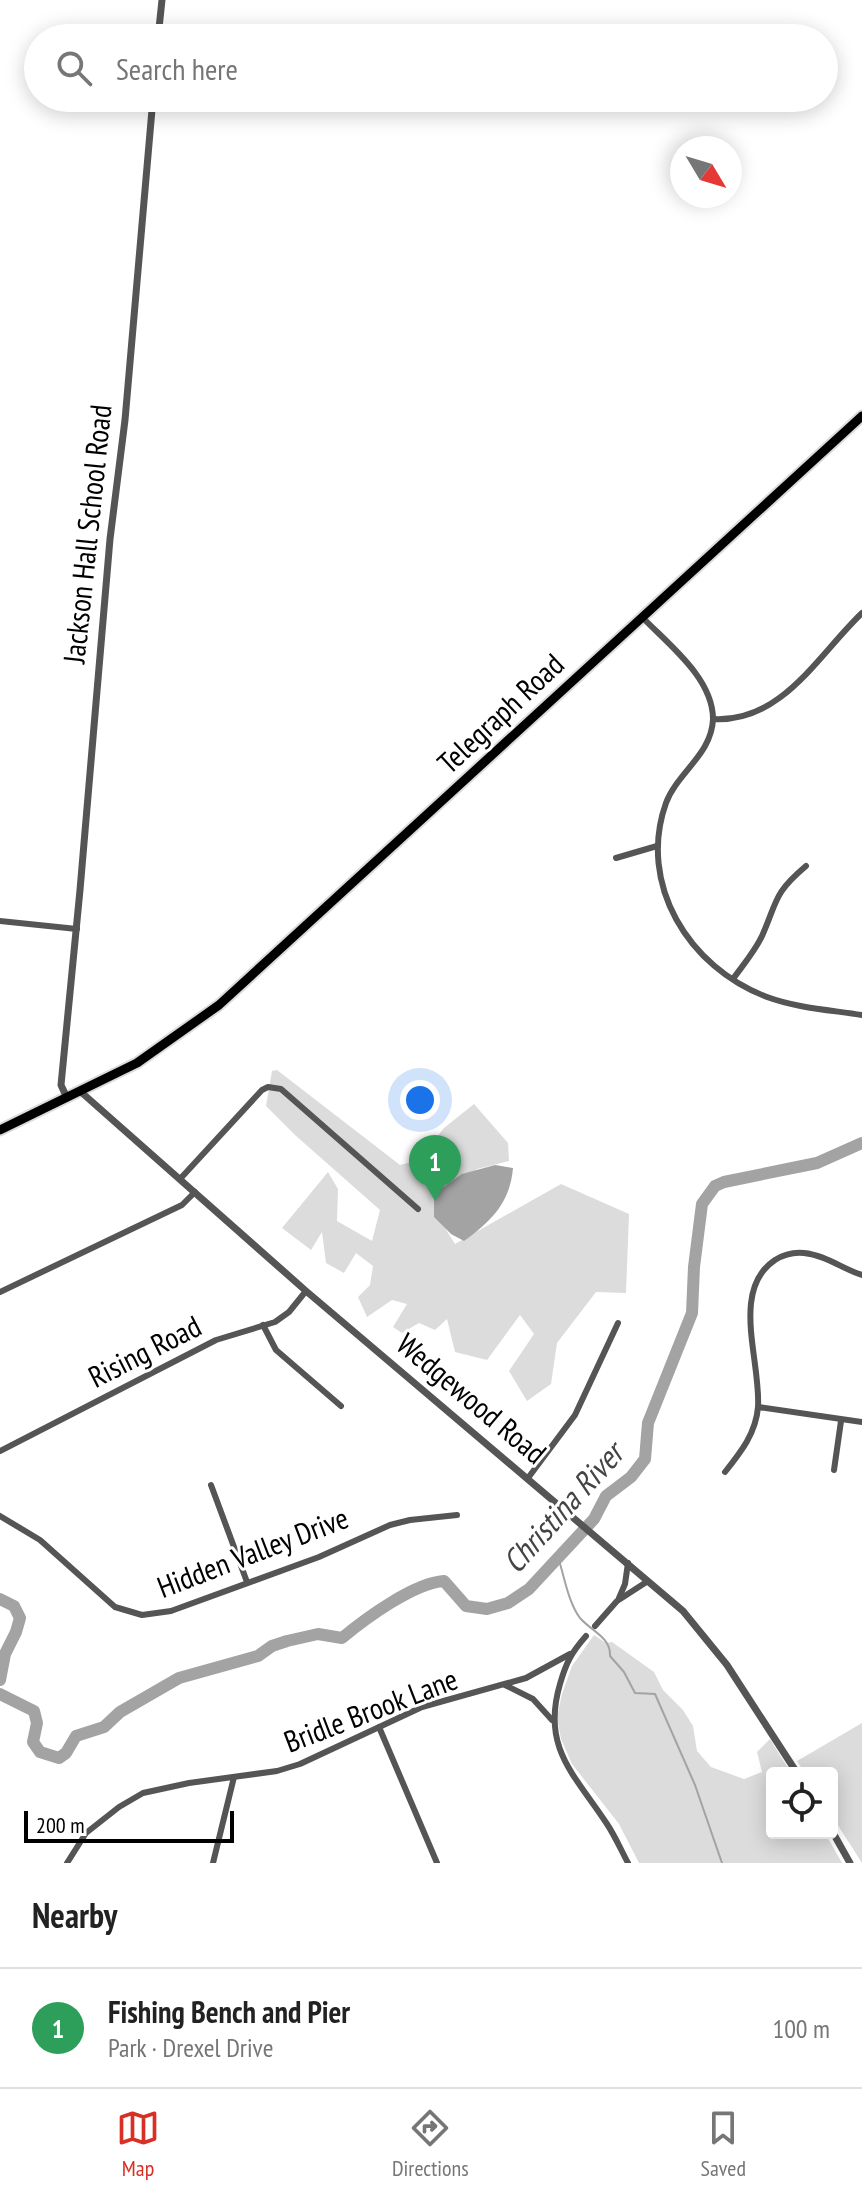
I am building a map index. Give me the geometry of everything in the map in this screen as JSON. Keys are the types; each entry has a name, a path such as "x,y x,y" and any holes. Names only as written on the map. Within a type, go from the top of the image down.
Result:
{"main road":[{"name":"Telegraph Road","path":"0,1130 81,1092 168,1043 212,1011 862,416"}],"street":[{"path":"159,24 162,0"},
{"name":"Jackson Hall School Road","path":"67,1098 61,1085 152,112"},
{"path":"713,719 745,717 779,701 862,613"},
{"path":"642,616 697,677 710,703 713,719 711,732 699,756 668,798 659,829 657,846 662,885 676,921 701,952 752,991 776,1000 862,1015"},
{"path":"616,858 657,846"},
{"path":"733,979 761,936 781,889 806,866"},
{"path":"0,921 77,929"},
{"path":"180,1179 262,1090 275,1087 418,1209"},
{"name":"Wedgewood Road","path":"81,1092 306,1291 683,1611 707,1638 793,1767"},
{"path":"0,1292 182,1205 195,1192"},
{"path":"725,1472 748,1442 758,1407 751,1304 754,1284 779,1257 806,1253 862,1275"},
{"name":"Rising Road","path":"0,1451 207,1344 282,1317 306,1291"},
{"path":"528,1478 575,1415 618,1323"},
{"path":"263,1325 276,1350 341,1406"},
{"path":"758,1407 862,1422"},
{"path":"834,1470 841,1421"},
{"path":"211,1485 247,1582"},
{"name":"Hidden Valley Drive","path":"0,1516 40,1540 105,1600 129,1613 142,1615 171,1611 319,1557 390,1525 457,1515"},
{"path":"617,1601 625,1584 628,1563"},
{"path":"595,1626 617,1601 648,1581"},
{"path":"586,1636 570,1654 552,1720 556,1740 571,1773 609,1826 628,1863"},
{"name":"Bridle Brook Lane","path":"67,1863 86,1833 143,1793 300,1764 422,1707 534,1675 570,1654"},
{"path":"505,1685 533,1699 552,1720"},
{"path":"379,1727 437,1863"},
{"path":"213,1863 234,1777"},
{"path":"836,1839 850,1863"}],"shaded area":[{"path":"277,1070 400,1165 419,1160 444,1128 474,1104 508,1143 509,1161 477,1169 435,1212 455,1244 561,1184 629,1214 626,1293 596,1292 557,1343 551,1384 527,1401 509,1371 534,1334 520,1315 487,1360 455,1352 447,1319 435,1330 419,1323 402,1333 393,1327 407,1304 392,1300 367,1317 358,1297 370,1285 373,1266 356,1253 344,1273 326,1263 322,1232 311,1250 282,1228 328,1172 338,1189 337,1221 372,1241 380,1210 266,1106 272,1071"},
{"path":"495,1165 513,1168 508,1191 491,1218 464,1241 451,1234 434,1217 434,1194 462,1174"},
{"path":"594,1635 606,1643 612,1642 654,1672 663,1690 683,1710 693,1726 697,1751 711,1767 744,1779 762,1772 757,1752 770,1739 787,1767 766,1767 766,1839 828,1839 842,1863 639,1863 619,1824 572,1764 561,1739 557,1717 572,1666"},
{"path":"862,1723 862,1863 838,1825 838,1767 801,1767 797,1761"}],"waterway":[{"name":"Christina River","path":"0,1694 34,1711 37,1723 33,1742 40,1752 59,1758 66,1753 76,1736 104,1727 120,1712 179,1678 258,1656 272,1646 287,1641 318,1634 342,1638 391,1603 432,1583 444,1581 466,1606 487,1609 508,1603 529,1589 594,1519 606,1496 631,1477 645,1459 648,1423 692,1313 702,1204 715,1186 817,1163 862,1143"},
{"path":"558,1557 569,1596 580,1618 604,1639 610,1656 624,1672 635,1693 655,1694 695,1785 722,1863"},
{"name":"Christina River","path":"0,1599 14,1606 20,1618 5,1654 0,1680"}],"place":[{"name":"Fishing Bench and Pier","path":"435,1201"}]}
